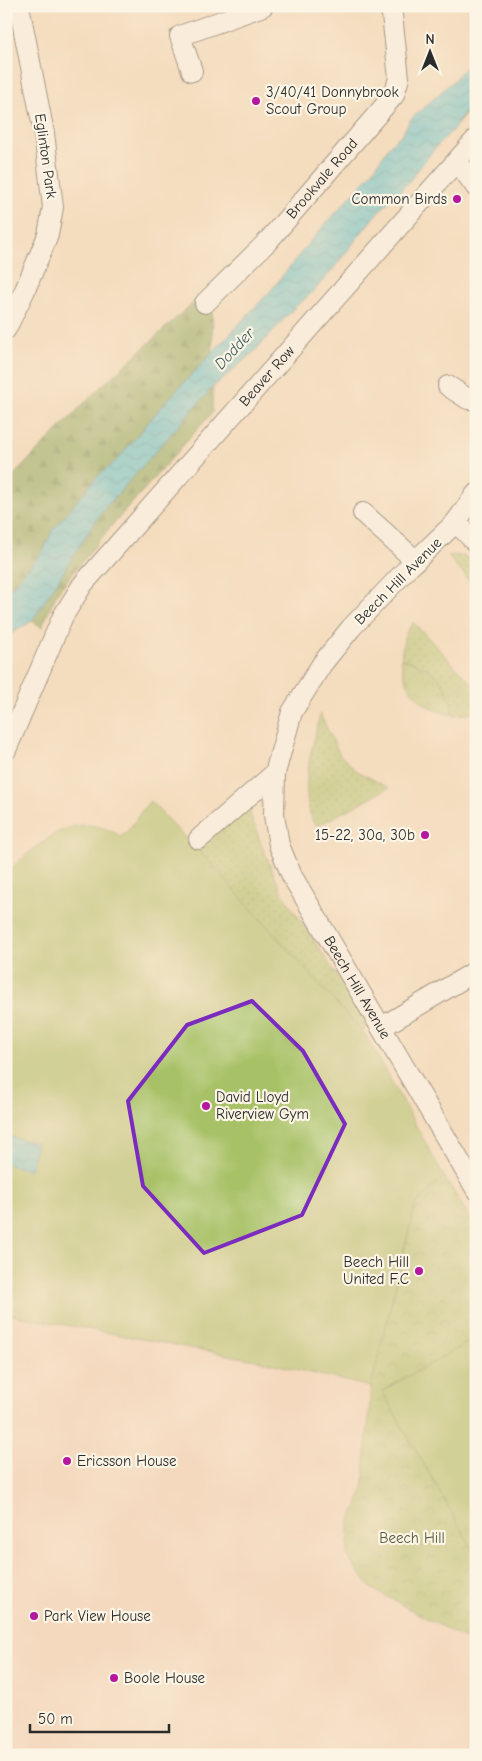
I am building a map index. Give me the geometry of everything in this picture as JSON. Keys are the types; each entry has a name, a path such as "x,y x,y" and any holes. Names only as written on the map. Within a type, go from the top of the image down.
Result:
{"street":[{"name":"Eglinton Park","path":"6,329 48,235 53,208 44,132 19,6"},
{"path":"192,71 180,36 263,6"},
{"name":"Brookvale Road","path":"205,303 268,241 394,96 399,78 391,6"},
{"name":"Beaver Row","path":"6,750 63,616 83,584 476,139"},
{"path":"457,161 476,187"},
{"path":"448,386 468,399 476,399"},
{"name":"Beech Hill Avenue","path":"476,494 456,522 351,628 322,664 292,712 274,773 274,815 280,845 292,876 476,1190"},
{"path":"363,513 416,561"},
{"path":"456,522 476,543"},
{"path":"199,839 274,773"},
{"path":"382,1027 476,972"}],"highlighted area":[{"path":"252,1001 303,1051 345,1124 302,1215 204,1253 143,1186 128,1101 187,1025"}],"shaded area":[{"path":"6,1314 261,1361 371,1387 363,1490 350,1522 372,1588 476,1645 476,1755 6,1755"}],"green space":[{"path":"476,94 476,101 452,131"},
{"path":"196,300 212,305 213,351 162,406 116,461 96,478 53,530 43,551 6,593 6,483 92,395"},
{"path":"213,387 212,413 108,530 57,593 42,627 32,621 100,514"},
{"path":"448,556 466,557 476,566 476,589"},
{"path":"413,622 476,688 476,713 453,715 448,694 438,678 422,666 401,659 404,637"},
{"path":"401,659 422,666 438,677 448,693 453,715 432,708 417,697 406,680"},
{"path":"320,714 340,755 357,771 389,788 319,825 314,824 309,811 307,783 310,755"},
{"name":"David Lloyd Riverview Gym","path":"150,801 210,863 366,1036 444,1176 415,1205 371,1387 261,1361 6,1314 6,872 49,838 74,826 100,827 121,837"},
{"path":"247,804 261,844 283,894 370,1025 361,1031 210,863 196,850"},
{"name":"Beech Hill","path":"444,1176 476,1228 476,1645 371,1588 347,1557 350,1522 363,1490 371,1387 415,1205"},
{"path":"476,1338 476,1555 382,1391"}],"water":[{"name":"Dodder","path":"476,55 476,94 452,131 434,149 408,183 373,218 315,290 294,308 253,353 213,387 100,514 32,621 6,637 6,593 43,551 53,530 96,478 116,461 162,406 272,289 312,239 370,175 390,145 403,133 410,120 452,82"},
{"path":"6,1136 37,1143 30,1170 6,1164"}],"place":[{"name":"3/40/41 Donnybrook Scout Group","path":"256,101"},
{"name":"Common Birds","path":"457,199"},
{"name":"15-22, 30a, 30b","path":"425,835"},
{"name":"David Lloyd Riverview Gym","path":"206,1106"},
{"name":"Beech Hill United F.C","path":"419,1271"},
{"name":"Ericsson House","path":"67,1461"},
{"name":"Park View House","path":"34,1616"},
{"name":"Boole House","path":"114,1678"}]}
